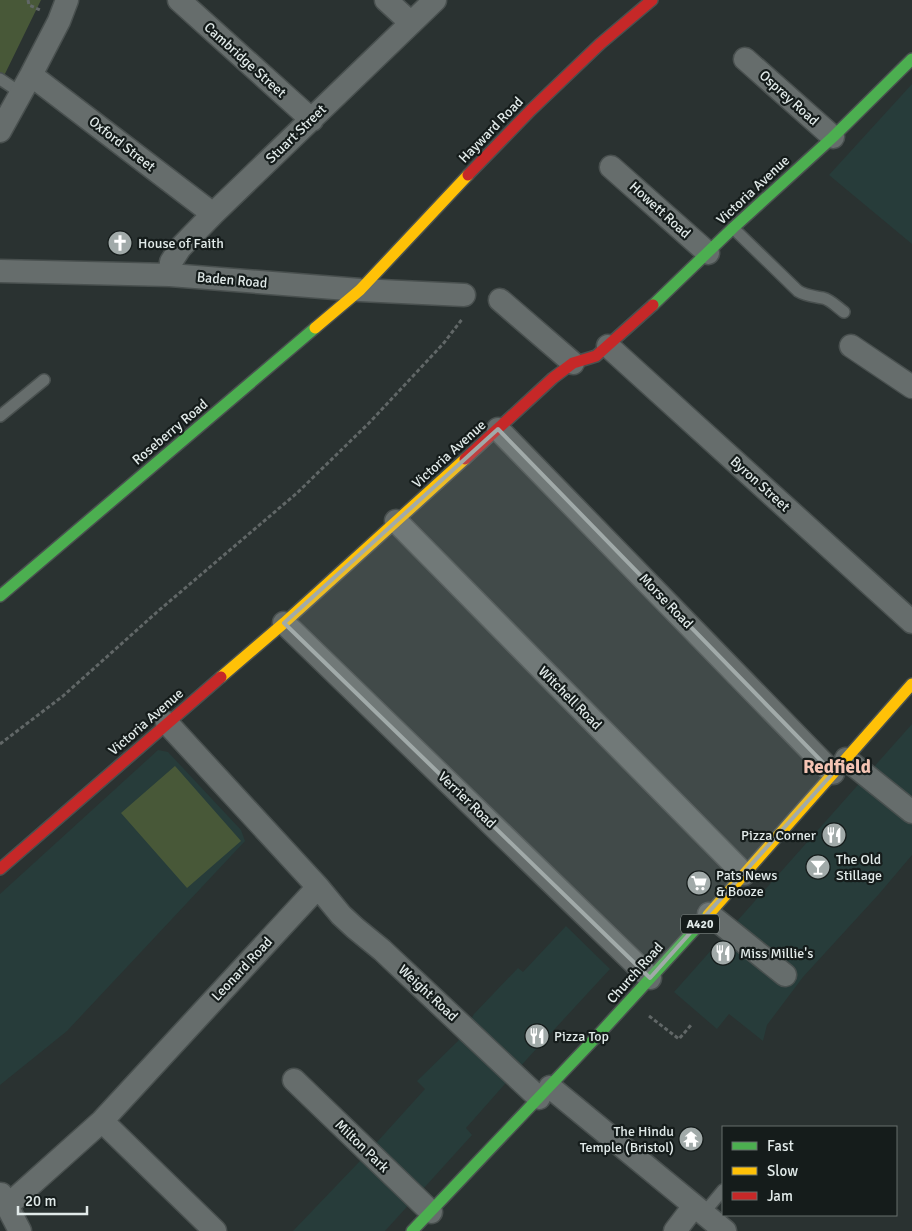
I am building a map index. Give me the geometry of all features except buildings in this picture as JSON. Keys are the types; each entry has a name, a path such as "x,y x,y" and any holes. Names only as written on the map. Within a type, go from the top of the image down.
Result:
{"street":[{"path":"0,130 59,21 67,0"},
{"name":"Cambridge Street","path":"178,0 312,120"},
{"path":"386,0 411,23"},
{"name":"Stuart Street","path":"170,275 171,262 180,248 435,0"},
{"name":"Hayward Road","path":"360,290 531,110 600,44 652,0"},
{"name":"Victoria Avenue","path":"0,870 284,623 546,383 573,363 596,356 608,346 833,137 912,58"},
{"name":"Osprey Road","path":"745,59 833,137"},
{"name":"Oxford Street","path":"26,84 213,214"},
{"name":"Howett Road","path":"611,166 708,254"},
{"name":"Baden Road","path":"0,271 170,275 360,290 465,306"},
{"name":"Roseberry Road","path":"0,596 360,290"},
{"path":"500,300 573,363"},
{"name":"Byron Street","path":"608,346 912,622"},
{"path":"851,346 912,387"},
{"name":"Morse Road","path":"498,429 840,766 912,812"},
{"name":"Witchell Road","path":"396,521 744,874"},
{"name":"Verrier Road","path":"284,623 650,978"},
{"name":"Church Road","path":"412,1231 630,1001 912,684"},
{"path":"167,723 318,887"},
{"name":"Weight Road","path":"318,887 341,915 355,928 545,1092 725,1231"},
{"name":"Leonard Road","path":"3,1200 102,1122 318,887"},
{"path":"709,914 785,975"},
{"name":"Milton Park","path":"294,1080 430,1212"},
{"path":"102,1122 215,1231"},
{"path":"3,1200 20,1231"},
{"path":"675,1231 699,1210"}],"lane":[{"path":"0,80 26,84"},
{"path":"733,228 798,291 810,296 824,298 844,312"},
{"path":"0,416 44,380"},
{"path":"699,1210 722,1191"}],"path":[{"path":"0,744 63,696 157,612 297,492 369,423 444,344 465,306"},
{"path":"630,1001 679,1039 691,1025"}],"highlighted area":[{"path":"498,429 833,773 650,978 284,623"}],"shaded area":[{"path":"912,84 912,244 829,175"},
{"path":"912,724 912,855 803,977 767,1025 763,1041 729,1014 717,1029 674,992"},
{"path":"158,750 168,752 241,830 245,841 67,1031 0,1085 0,894"},
{"path":"566,926 610,969 466,1128 472,1135 385,1231 293,1231 425,1089 417,1081 458,1041 474,1014 518,968 523,972"}],"green space":[{"path":"0,0 41,0 0,84"},
{"path":"175,766 241,841 187,888 121,813"}],"traffic: fast":[{"path":"653,305 733,228 833,137 912,59"},
{"path":"0,596 315,328"},
{"path":"412,1231 601,1032 708,915"}],"traffic: slow":[{"path":"315,328 360,290 468,175"},
{"path":"221,677 284,623 465,459"},
{"path":"708,915 912,684"}],"traffic: jam":[{"path":"468,175 531,110 600,44 652,0"},
{"path":"465,459 553,378 573,363 596,356 653,305"},
{"path":"0,869 221,677"}],"place":[{"name":"House of Faith","path":"120,243"},
{"name":"Pizza Corner","path":"834,835"},
{"name":"The Old Stillage","path":"818,867"},
{"name":"Pats News & Booze","path":"699,883"},
{"name":"Miss Millie's","path":"723,953"},
{"name":"Pizza Top","path":"537,1036"},
{"name":"The Hindu Temple (Bristol)","path":"691,1139"}],"district":[{"name":"Redfield","path":"837,767"}]}
